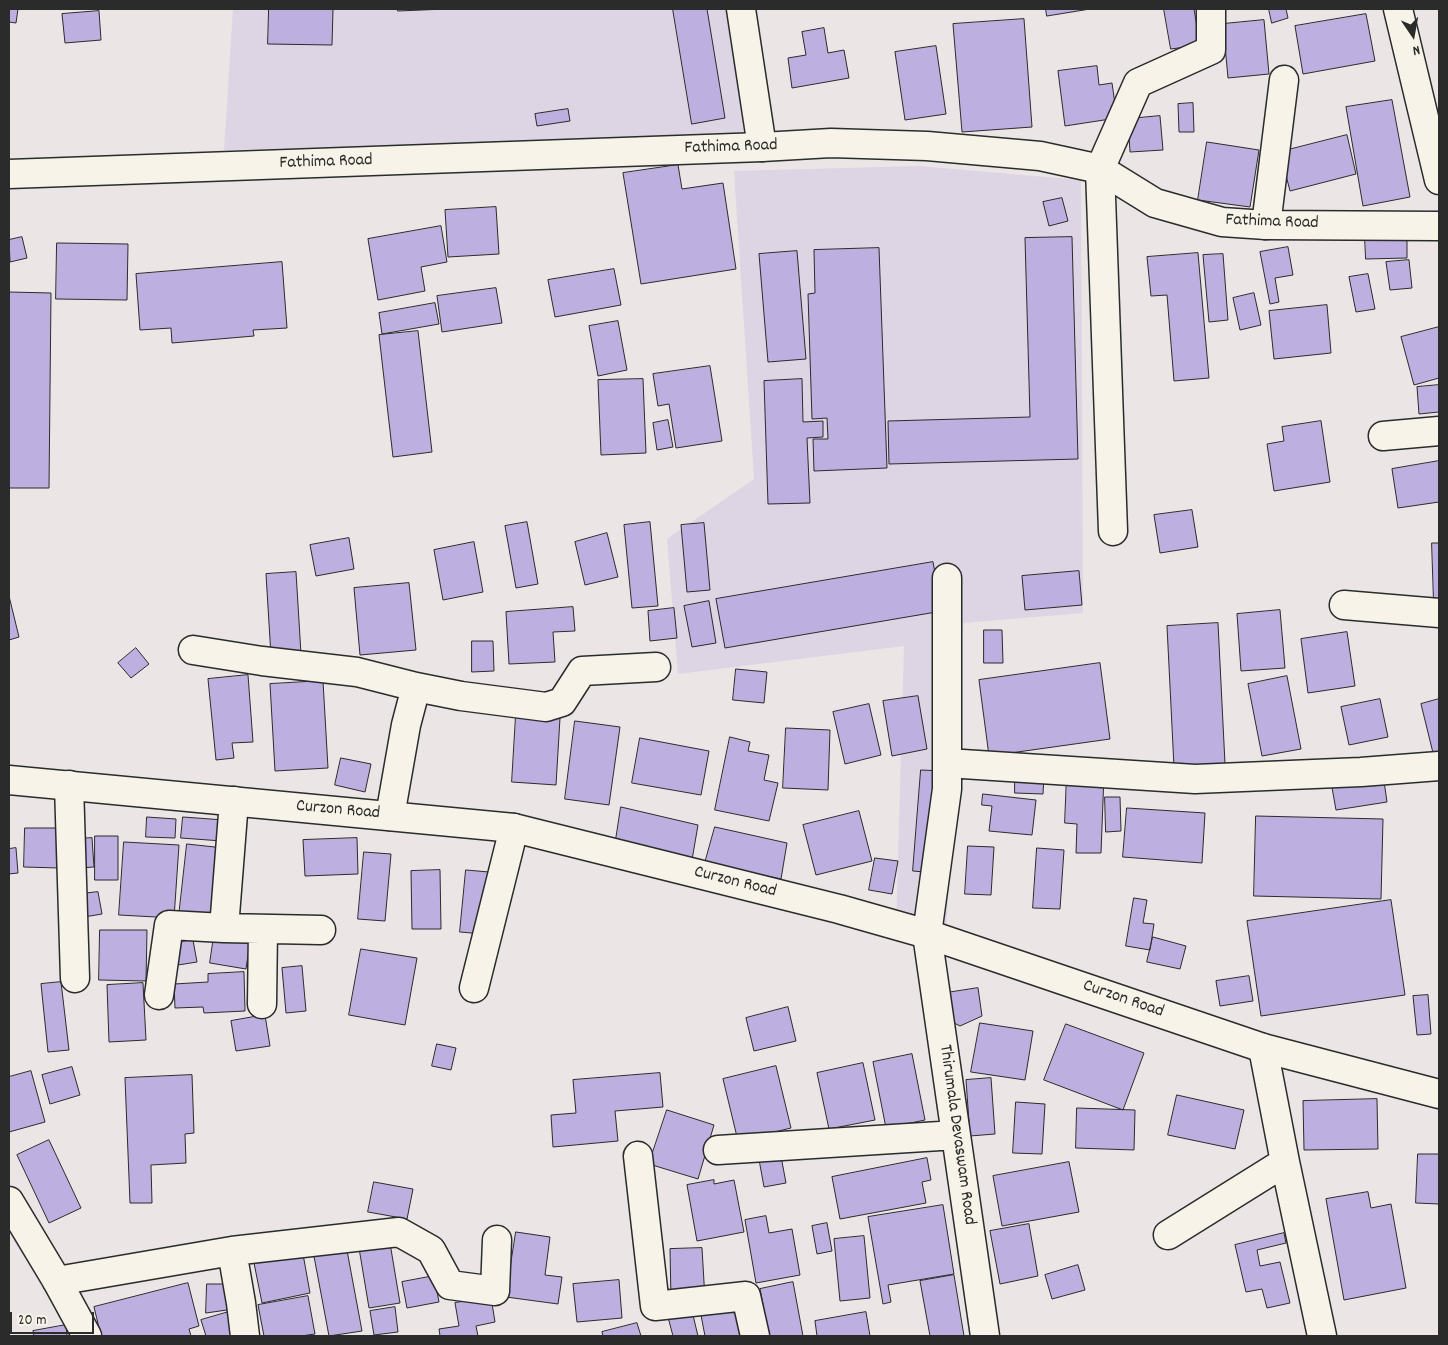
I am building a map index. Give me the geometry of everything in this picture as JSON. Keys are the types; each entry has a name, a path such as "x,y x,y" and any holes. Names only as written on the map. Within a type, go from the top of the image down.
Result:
{"street":[{"path":"741,9 762,147"},
{"path":"1113,531 1100,169 1138,83 1210,50 1211,9"},
{"path":"1398,9 1439,180"},
{"path":"1266,224 1284,80"},
{"name":"Fathima Road","path":"9,174 762,147 831,142 927,146 1040,156 1100,169 1155,203 1222,222 1439,226"},
{"path":"1383,436 1439,431"},
{"name":"Thirumala Devaswam Road","path":"947,578 947,790 927,934 984,1336"},
{"path":"1344,606 1439,613"},
{"path":"193,650 262,661 357,672 461,696 546,707 562,702 582,671 656,666"},
{"path":"390,816 406,725 416,687"},
{"path":"947,763 1195,779 1361,772 1439,766"},
{"name":"Curzon Road","path":"9,780 514,828 839,909 927,934 1263,1048 1439,1094"},
{"path":"69,785 75,978"},
{"path":"224,928 234,801"},
{"path":"474,988 514,828"},
{"path":"158,995 169,925 321,930"},
{"path":"262,1004 263,929"},
{"path":"1263,1048 1322,1336"},
{"path":"718,1150 956,1135"},
{"path":"638,1156 655,1306 746,1296 755,1336"},
{"path":"1168,1235 1285,1162"},
{"path":"9,1200 57,1280 87,1336"},
{"path":"57,1280 232,1251 400,1232 431,1250 450,1285 494,1291 497,1240"},
{"path":"232,1251 242,1303 245,1336"}],"shaded area":[{"path":"233,9 732,9 744,139 224,150"},
{"path":"919,166 1081,180 1083,613 963,623 946,934 896,928 904,646 678,674 667,539 754,479 734,171"}],"building":[{"path":"9,9 18,9 16,23 9,22"},
{"path":"269,9 333,9 332,45 268,44"},
{"path":"398,9 446,9 398,11"},
{"path":"673,9 707,9 725,118 692,124"},
{"path":"1046,9 1090,9 1047,16"},
{"path":"1164,9 1194,9 1200,45 1171,49"},
{"path":"1269,9 1286,9 1288,18 1272,23"},
{"path":"99,11 101,40 65,43 62,14"},
{"path":"1366,14 1375,61 1303,74 1295,26"},
{"path":"1024,19 1032,127 962,132 953,24"},
{"path":"1264,20 1269,74 1228,78 1223,24"},
{"path":"824,28 828,53 844,50 849,78 792,88 788,58 806,55 802,32"},
{"path":"936,46 946,114 905,120 895,52"},
{"path":"1097,66 1099,85 1112,83 1117,118 1065,126 1058,71"},
{"path":"1392,100 1410,197 1363,206 1346,107"},
{"path":"1193,103 1194,132 1179,132 1178,104"},
{"path":"568,109 570,121 537,126 535,114"},
{"path":"1160,116 1163,150 1130,152 1128,119"},
{"path":"1347,135 1356,174 1290,191 1280,152"},
{"path":"1207,142 1259,150 1250,207 1198,200"},
{"path":"678,165 682,189 723,183 736,269 641,284 623,173"},
{"path":"1062,198 1068,221 1049,226 1043,202"},
{"path":"496,207 499,254 448,257 445,210"},
{"path":"441,226 447,262 421,267 425,291 378,300 368,239"},
{"path":"22,237 27,258 10,262 9,240"},
{"path":"1072,237 1078,459 889,464 888,421 1030,417 1025,238"},
{"path":"1365,238 1407,238 1407,258 1366,259"},
{"path":"57,243 128,244 127,300 56,299"},
{"path":"1288,247 1293,275 1275,278 1279,302 1270,304 1260,252"},
{"path":"879,248 887,468 814,471 813,439 828,439 827,418 812,419 808,294 815,293 814,250"},
{"path":"797,251 806,359 768,362 759,254"},
{"path":"1198,253 1209,378 1174,381 1167,295 1151,296 1147,257"},
{"path":"1223,254 1228,320 1209,322 1203,255"},
{"path":"1409,260 1412,288 1390,290 1386,262"},
{"path":"282,262 287,328 253,330 254,336 172,343 171,328 140,330 136,274"},
{"path":"614,269 621,305 555,317 548,280"},
{"path":"1368,274 1375,309 1356,312 1349,277"},
{"path":"496,288 502,323 442,332 437,296"},
{"path":"9,292 51,293 49,488 9,488"},
{"path":"1254,293 1261,325 1240,330 1233,298"},
{"path":"435,303 439,324 382,334 379,313"},
{"path":"1327,305 1331,353 1274,359 1269,311"},
{"path":"618,321 627,370 598,376 589,326"},
{"path":"1439,327 1439,378 1414,385 1401,337"},
{"path":"418,331 432,452 393,457 379,335"},
{"path":"710,366 722,441 676,448 669,404 658,406 653,374"},
{"path":"643,379 646,453 601,455 598,380"},
{"path":"802,379 803,422 823,421 823,437 807,438 810,503 768,504 764,381"},
{"path":"1439,385 1439,412 1419,414 1417,387"},
{"path":"668,420 673,447 657,450 653,423"},
{"path":"1321,421 1330,482 1274,491 1267,444 1284,441 1282,427"},
{"path":"1439,461 1439,502 1398,508 1392,469"},
{"path":"1192,510 1198,547 1160,553 1154,515"},
{"path":"527,522 538,584 516,588 505,526"},
{"path":"650,522 658,606 632,608 624,525"},
{"path":"704,523 710,590 687,592 681,525"},
{"path":"607,533 618,577 585,585 575,542"},
{"path":"349,538 354,569 316,576 310,545"},
{"path":"474,542 483,592 443,600 434,550"},
{"path":"1432,543 1439,543 1439,604 1434,604"},
{"path":"933,562 942,611 725,648 716,599"},
{"path":"1079,571 1082,605 1025,610 1022,576"},
{"path":"296,572 301,654 271,656 266,574"},
{"path":"409,583 416,650 360,655 354,588"},
{"path":"9,596 19,637 9,640"},
{"path":"709,601 716,643 692,647 684,606"},
{"path":"573,607 575,631 553,632 555,662 509,664 506,612"},
{"path":"674,608 677,638 650,641 648,611"},
{"path":"1280,610 1285,668 1241,671 1237,614"},
{"path":"1218,623 1225,764 1174,767 1167,626"},
{"path":"984,630 1002,630 1003,663 984,663"},
{"path":"1347,632 1355,686 1308,693 1301,639"},
{"path":"472,641 493,641 494,671 472,672"},
{"path":"136,648 149,664 131,678 118,663"},
{"path":"1100,663 1110,739 989,756 979,680"},
{"path":"736,669 767,672 764,703 733,700"},
{"path":"248,675 253,742 232,743 234,758 216,760 208,679"},
{"path":"1287,676 1301,749 1262,756 1248,684"},
{"path":"323,681 328,768 275,771 270,684"},
{"path":"918,696 927,749 892,756 883,701"},
{"path":"1380,699 1388,737 1349,745 1341,707"},
{"path":"1439,699 1439,756 1434,757 1421,704"},
{"path":"869,704 881,755 845,764 833,712"},
{"path":"516,715 560,718 556,785 512,782"},
{"path":"575,721 620,727 609,805 565,799"},
{"path":"786,728 830,730 828,790 783,788"},
{"path":"730,737 750,742 748,751 769,755 764,780 778,783 769,821 715,810"},
{"path":"640,738 709,751 701,795 632,783"},
{"path":"341,758 371,764 365,792 335,785"},
{"path":"921,770 943,771 935,873 913,871"},
{"path":"1015,774 1044,775 1043,794 1015,793"},
{"path":"1067,774 1104,775 1101,853 1076,853 1077,824 1065,823"},
{"path":"1383,774 1387,802 1336,810 1331,782"},
{"path":"983,794 1036,800 1032,835 989,831 992,806 982,805"},
{"path":"1105,797 1120,797 1121,831 1106,832"},
{"path":"621,807 698,825 692,860 615,846"},
{"path":"1127,808 1205,813 1202,863 1123,857"},
{"path":"859,811 872,861 816,875 803,825"},
{"path":"1256,816 1383,819 1381,899 1254,896"},
{"path":"147,817 176,819 175,838 146,837"},
{"path":"183,817 224,820 222,841 181,838"},
{"path":"715,827 787,843 781,879 705,863"},
{"path":"25,828 60,828 59,868 24,867"},
{"path":"95,836 118,836 118,880 95,880"},
{"path":"92,838 94,867 79,868 77,839"},
{"path":"357,838 358,874 305,876 303,840"},
{"path":"124,842 179,845 174,918 119,915"},
{"path":"187,844 224,848 216,920 179,916"},
{"path":"968,846 994,847 991,895 965,894"},
{"path":"16,848 18,873 9,874 9,849"},
{"path":"1037,848 1064,850 1060,909 1033,908"},
{"path":"364,852 391,854 385,921 358,919"},
{"path":"875,858 898,861 892,894 869,890"},
{"path":"440,870 441,929 412,929 411,871"},
{"path":"466,870 489,872 483,934 460,932"},
{"path":"98,892 102,914 84,917 81,894"},
{"path":"1134,898 1147,900 1143,923 1154,924 1150,950 1126,946"},
{"path":"1391,900 1405,995 1261,1016 1247,921"},
{"path":"215,929 251,935 246,969 210,963"},
{"path":"100,930 147,930 146,981 99,980"},
{"path":"1153,937 1186,946 1180,969 1147,962"},
{"path":"193,940 197,962 178,965 174,943"},
{"path":"361,949 417,958 405,1025 349,1015"},
{"path":"302,966 306,1011 286,1013 282,968"},
{"path":"244,972 245,1011 204,1013 203,1007 175,1008 174,984 208,982 208,974"},
{"path":"1249,976 1253,1001 1220,1006 1216,981"},
{"path":"61,982 69,1050 48,1052 41,984"},
{"path":"143,983 146,1040 109,1042 107,985"},
{"path":"978,988 982,1016 960,1026 950,1021 946,993"},
{"path":"1428,995 1431,1034 1417,1035 1413,996"},
{"path":"788,1007 796,1041 754,1051 746,1018"},
{"path":"265,1015 270,1046 236,1051 231,1021"},
{"path":"980,1023 1033,1031 1025,1080 971,1072"},
{"path":"1066,1024 1144,1053 1123,1110 1044,1080"},
{"path":"437,1044 456,1048 451,1070 432,1066"},
{"path":"912,1054 925,1120 886,1128 873,1062"},
{"path":"863,1063 875,1120 829,1129 817,1073"},
{"path":"776,1066 791,1128 738,1141 723,1079"},
{"path":"72,1067 80,1095 50,1104 42,1075"},
{"path":"31,1071 45,1122 9,1132 9,1077"},
{"path":"660,1073 663,1107 615,1111 618,1141 553,1147 551,1115 576,1113 573,1080"},
{"path":"192,1075 194,1133 185,1134 186,1163 151,1165 152,1203 130,1203 125,1078"},
{"path":"991,1078 995,1134 970,1136 966,1080"},
{"path":"1177,1095 1244,1110 1235,1149 1168,1135"},
{"path":"1377,1099 1378,1149 1304,1150 1303,1101"},
{"path":"1016,1102 1045,1104 1042,1154 1013,1153"},
{"path":"1077,1108 1135,1110 1134,1150 1076,1148"},
{"path":"667,1110 714,1125 698,1179 649,1164"},
{"path":"49,1140 81,1208 49,1223 17,1155"},
{"path":"780,1151 786,1183 764,1187 758,1154"},
{"path":"1418,1154 1439,1154 1439,1204 1416,1203"},
{"path":"927,1158 931,1180 922,1182 926,1203 840,1219 832,1177"},
{"path":"1069,1162 1079,1212 1002,1226 993,1176"},
{"path":"714,1180 714,1184 734,1180 744,1232 697,1241 687,1185"},
{"path":"374,1182 413,1189 407,1219 368,1212"},
{"path":"1368,1192 1371,1208 1391,1204 1406,1288 1344,1300 1326,1199"},
{"path":"943,1205 954,1274 888,1285 891,1302 883,1304 868,1217"},
{"path":"766,1216 769,1233 792,1229 800,1275 756,1283 745,1220"},
{"path":"827,1223 832,1251 817,1254 812,1226"},
{"path":"1029,1224 1038,1276 1000,1284 990,1231"},
{"path":"516,1232 550,1237 545,1275 562,1277 558,1304 506,1297"},
{"path":"1284,1233 1286,1243 1257,1250 1260,1266 1280,1262 1290,1303 1267,1308 1262,1289 1246,1292 1235,1245"},
{"path":"864,1236 870,1298 840,1301 834,1239"},
{"path":"389,1237 400,1303 369,1308 358,1242"},
{"path":"346,1245 362,1331 329,1336 313,1251"},
{"path":"702,1248 705,1299 671,1300 670,1249"},
{"path":"303,1254 310,1293 262,1303 254,1263"},
{"path":"1078,1265 1085,1290 1052,1299 1045,1275"},
{"path":"954,1275 964,1336 930,1336 920,1281"},
{"path":"434,1276 439,1302 407,1308 402,1282"},
{"path":"619,1280 622,1318 577,1322 573,1284"},
{"path":"793,1282 803,1336 769,1336 760,1289"},
{"path":"188,1283 199,1326 189,1329 191,1336 101,1336 94,1307"},
{"path":"207,1284 226,1284 227,1310 206,1313"},
{"path":"308,1296 315,1334 264,1336 258,1305"},
{"path":"491,1297 495,1322 476,1326 478,1336 440,1336 439,1329 459,1326 455,1303"},
{"path":"740,1303 746,1336 705,1336 700,1310"},
{"path":"395,1307 398,1332 374,1335 370,1311"},
{"path":"232,1311 239,1336 206,1336 201,1320"},
{"path":"692,1311 698,1336 673,1336 668,1317"},
{"path":"866,1312 870,1336 817,1336 815,1321"},
{"path":"637,1323 641,1336 603,1336 602,1332"},
{"path":"66,1325 67,1336 34,1336 33,1331"}]}
